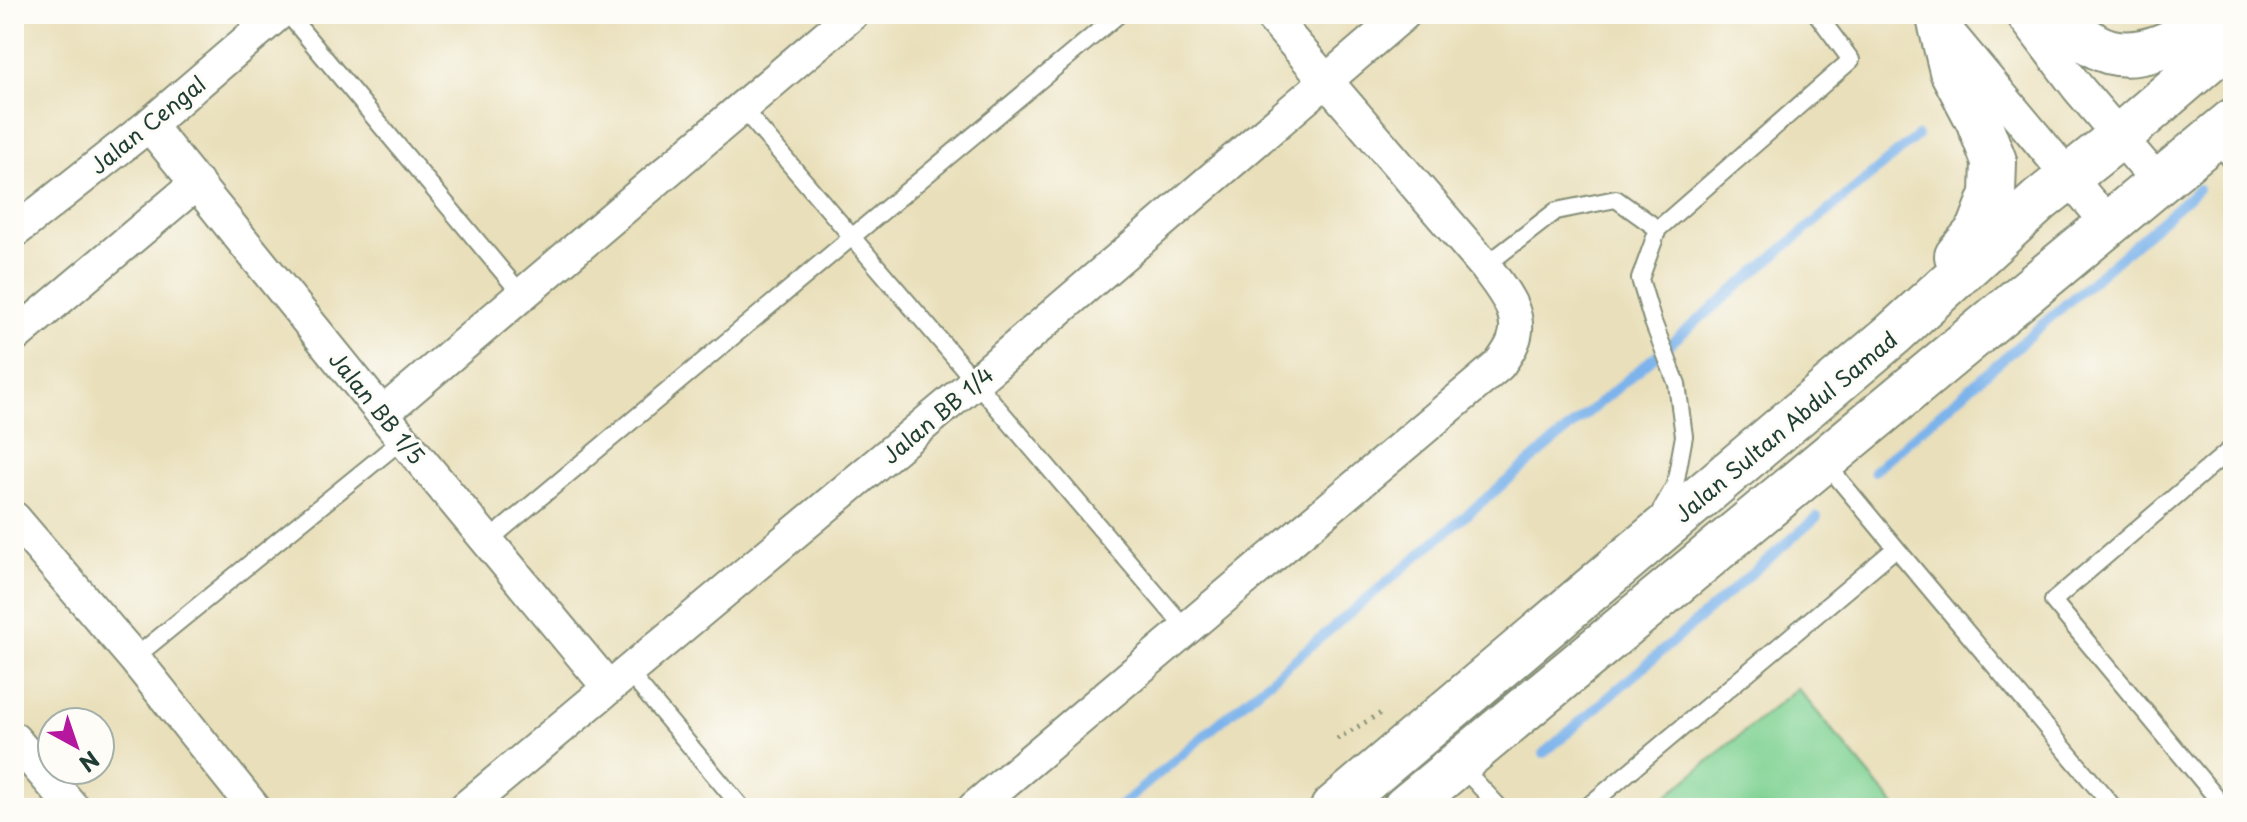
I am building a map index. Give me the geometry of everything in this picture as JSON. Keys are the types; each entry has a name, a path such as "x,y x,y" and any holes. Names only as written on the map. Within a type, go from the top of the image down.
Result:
{"main road":[{"path":"2054,14 2095,46 2113,53 2131,54 2169,44 2223,14"},
{"path":"1892,335 1979,230 1993,194 1994,161 1978,120 1952,71 1936,18"},
{"name":"Jalan Sultan Abdul Samad","path":"1333,808 1892,335 2069,176 2233,39"},
{"path":"1405,808 2159,183 2226,140"}],"street":[{"name":"Jalan Cengal","path":"14,232 149,125 278,14"},
{"path":"383,413 852,14"},
{"path":"974,808 1499,365 1514,341 1515,318 1508,297 1485,266 1269,14"},
{"name":"Jalan BB 1/4","path":"465,808 976,381 1404,14"},
{"path":"2022,14 2078,88 2159,183"},
{"path":"1936,18 2109,225"},
{"name":"Jalan BB 1/5","path":"149,125 488,541 619,680"},
{"path":"14,337 197,183"},
{"path":"14,518 134,658 254,808"},
{"path":"14,739 73,808"}],"lane":[{"path":"288,14 522,295"},
{"path":"488,541 1119,14"},
{"path":"1637,551 1675,485 1684,436 1677,384 1640,279 1658,229 1851,60 1817,14"},
{"path":"742,108 1186,629"},
{"path":"1485,266 1556,211 1616,199 1658,229"},
{"path":"134,658 403,439"},
{"path":"2225,808 2053,601 2233,447"},
{"path":"1825,458 1837,477 2114,808"},
{"path":"1586,808 1896,548"},
{"path":"619,680 742,808"},
{"path":"1458,763 1500,808"}],"green space":[{"path":"1797,688 1897,808 1652,808"}],"waterway":[{"path":"1118,808 1917,136"},
{"path":"1874,471 2198,189"},
{"path":"1544,753 1817,517"}]}
